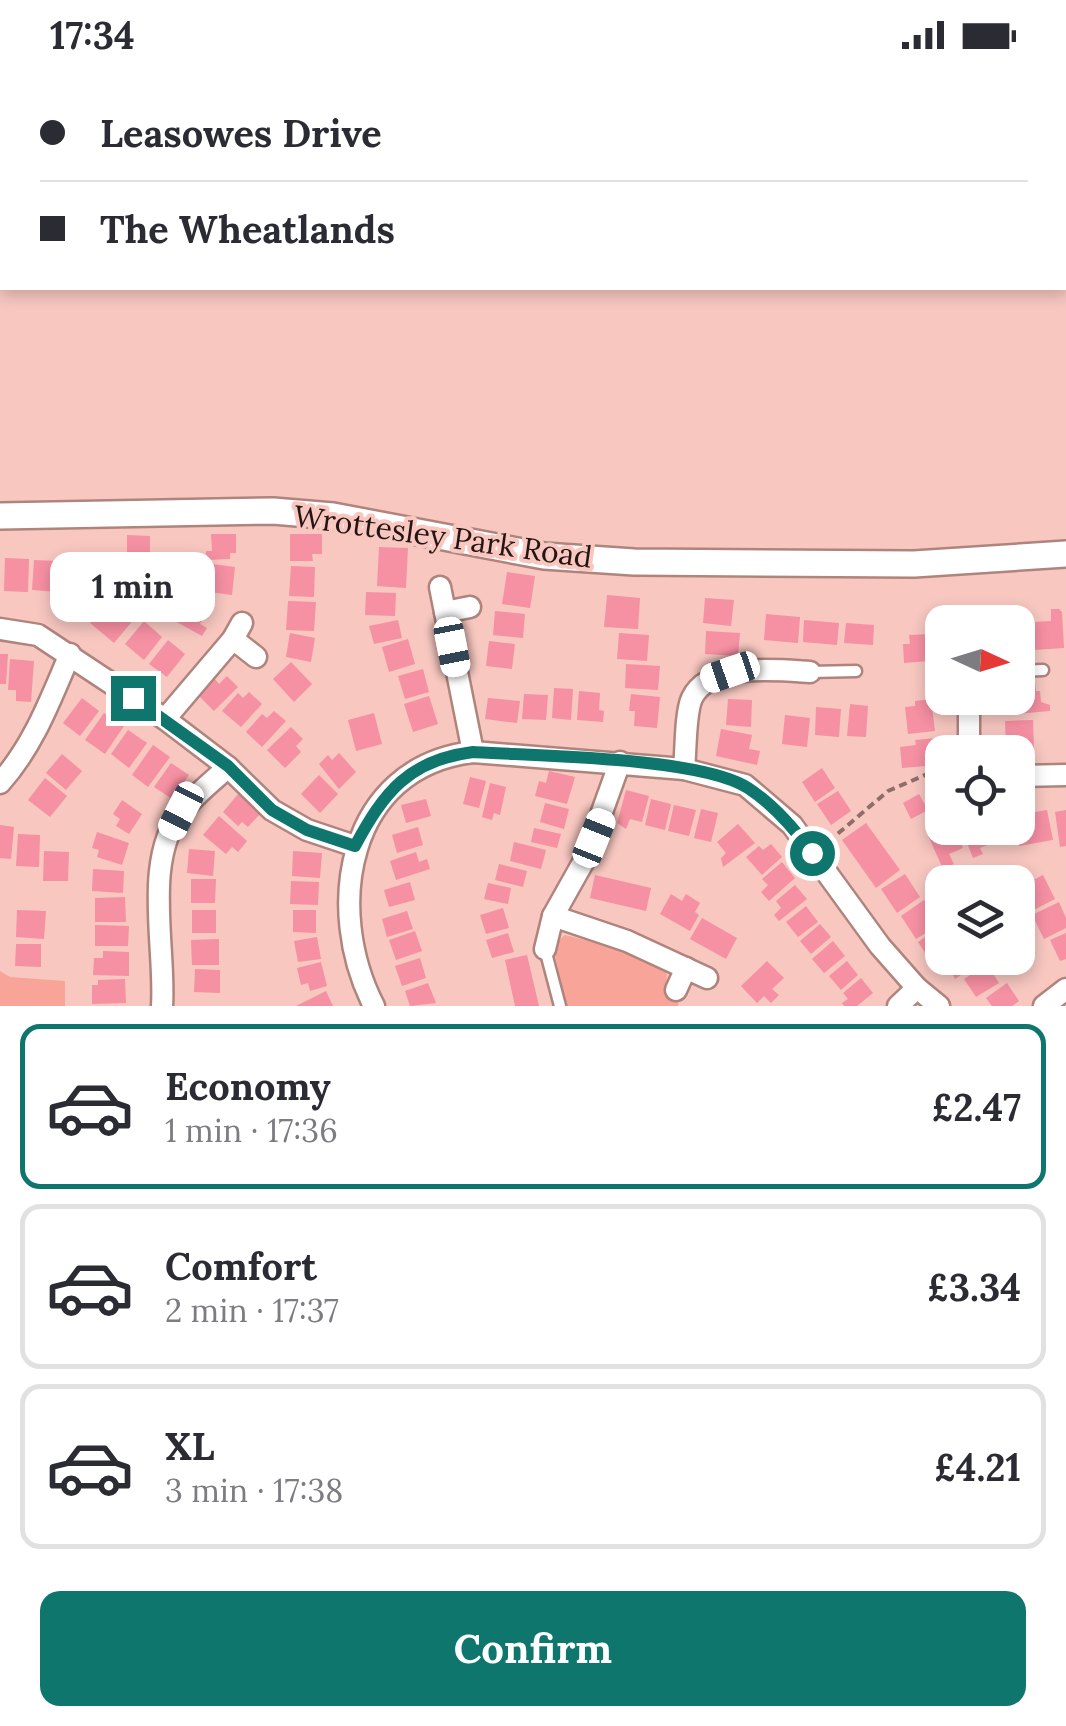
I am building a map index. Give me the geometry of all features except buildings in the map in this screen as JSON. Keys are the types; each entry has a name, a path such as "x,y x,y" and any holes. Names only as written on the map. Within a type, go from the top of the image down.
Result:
{"street":[{"name":"Wrottesley Park Road","path":"0,516 274,511 333,516 544,556 634,562 914,564 1066,554"},
{"path":"440,587 473,752"},
{"path":"445,612 470,606"},
{"path":"0,629 38,634 228,766 272,810 292,824 355,846"},
{"path":"164,719 237,631 256,657"},
{"path":"0,783 19,762 38,730 70,654"},
{"path":"684,768 692,698 706,681 730,672 810,672"},
{"path":"374,1006 360,979 349,929 355,846 374,810 398,781 448,755 473,752 684,768 744,785 792,825 880,946 917,988 939,1006"},
{"path":"546,949 553,916 585,860 620,762"},
{"path":"162,1006 159,907 164,850 181,811 228,766"},
{"path":"1035,776 1066,775"},
{"path":"553,916 627,941 707,978"},
{"path":"676,990 686,968"},
{"path":"898,1006 917,988"},
{"path":"1044,1006 1066,990"}],"lane":[{"path":"1035,670 1043,670"},
{"path":"810,672 856,671"},
{"path":"546,949 560,1006"}],"path":[{"path":"812,853 888,791 925,775"}],"shaded area":[{"path":"565,935 624,950 667,970 666,991 679,997 678,1006 566,1006 553,945"},
{"path":"0,971 10,977 65,981 65,1006 0,1006"}],"route":[{"path":"133,698 228,766 272,810 292,824 355,846 374,810 398,781 448,755 473,752 684,768 744,785 792,825 812,853"}]}
